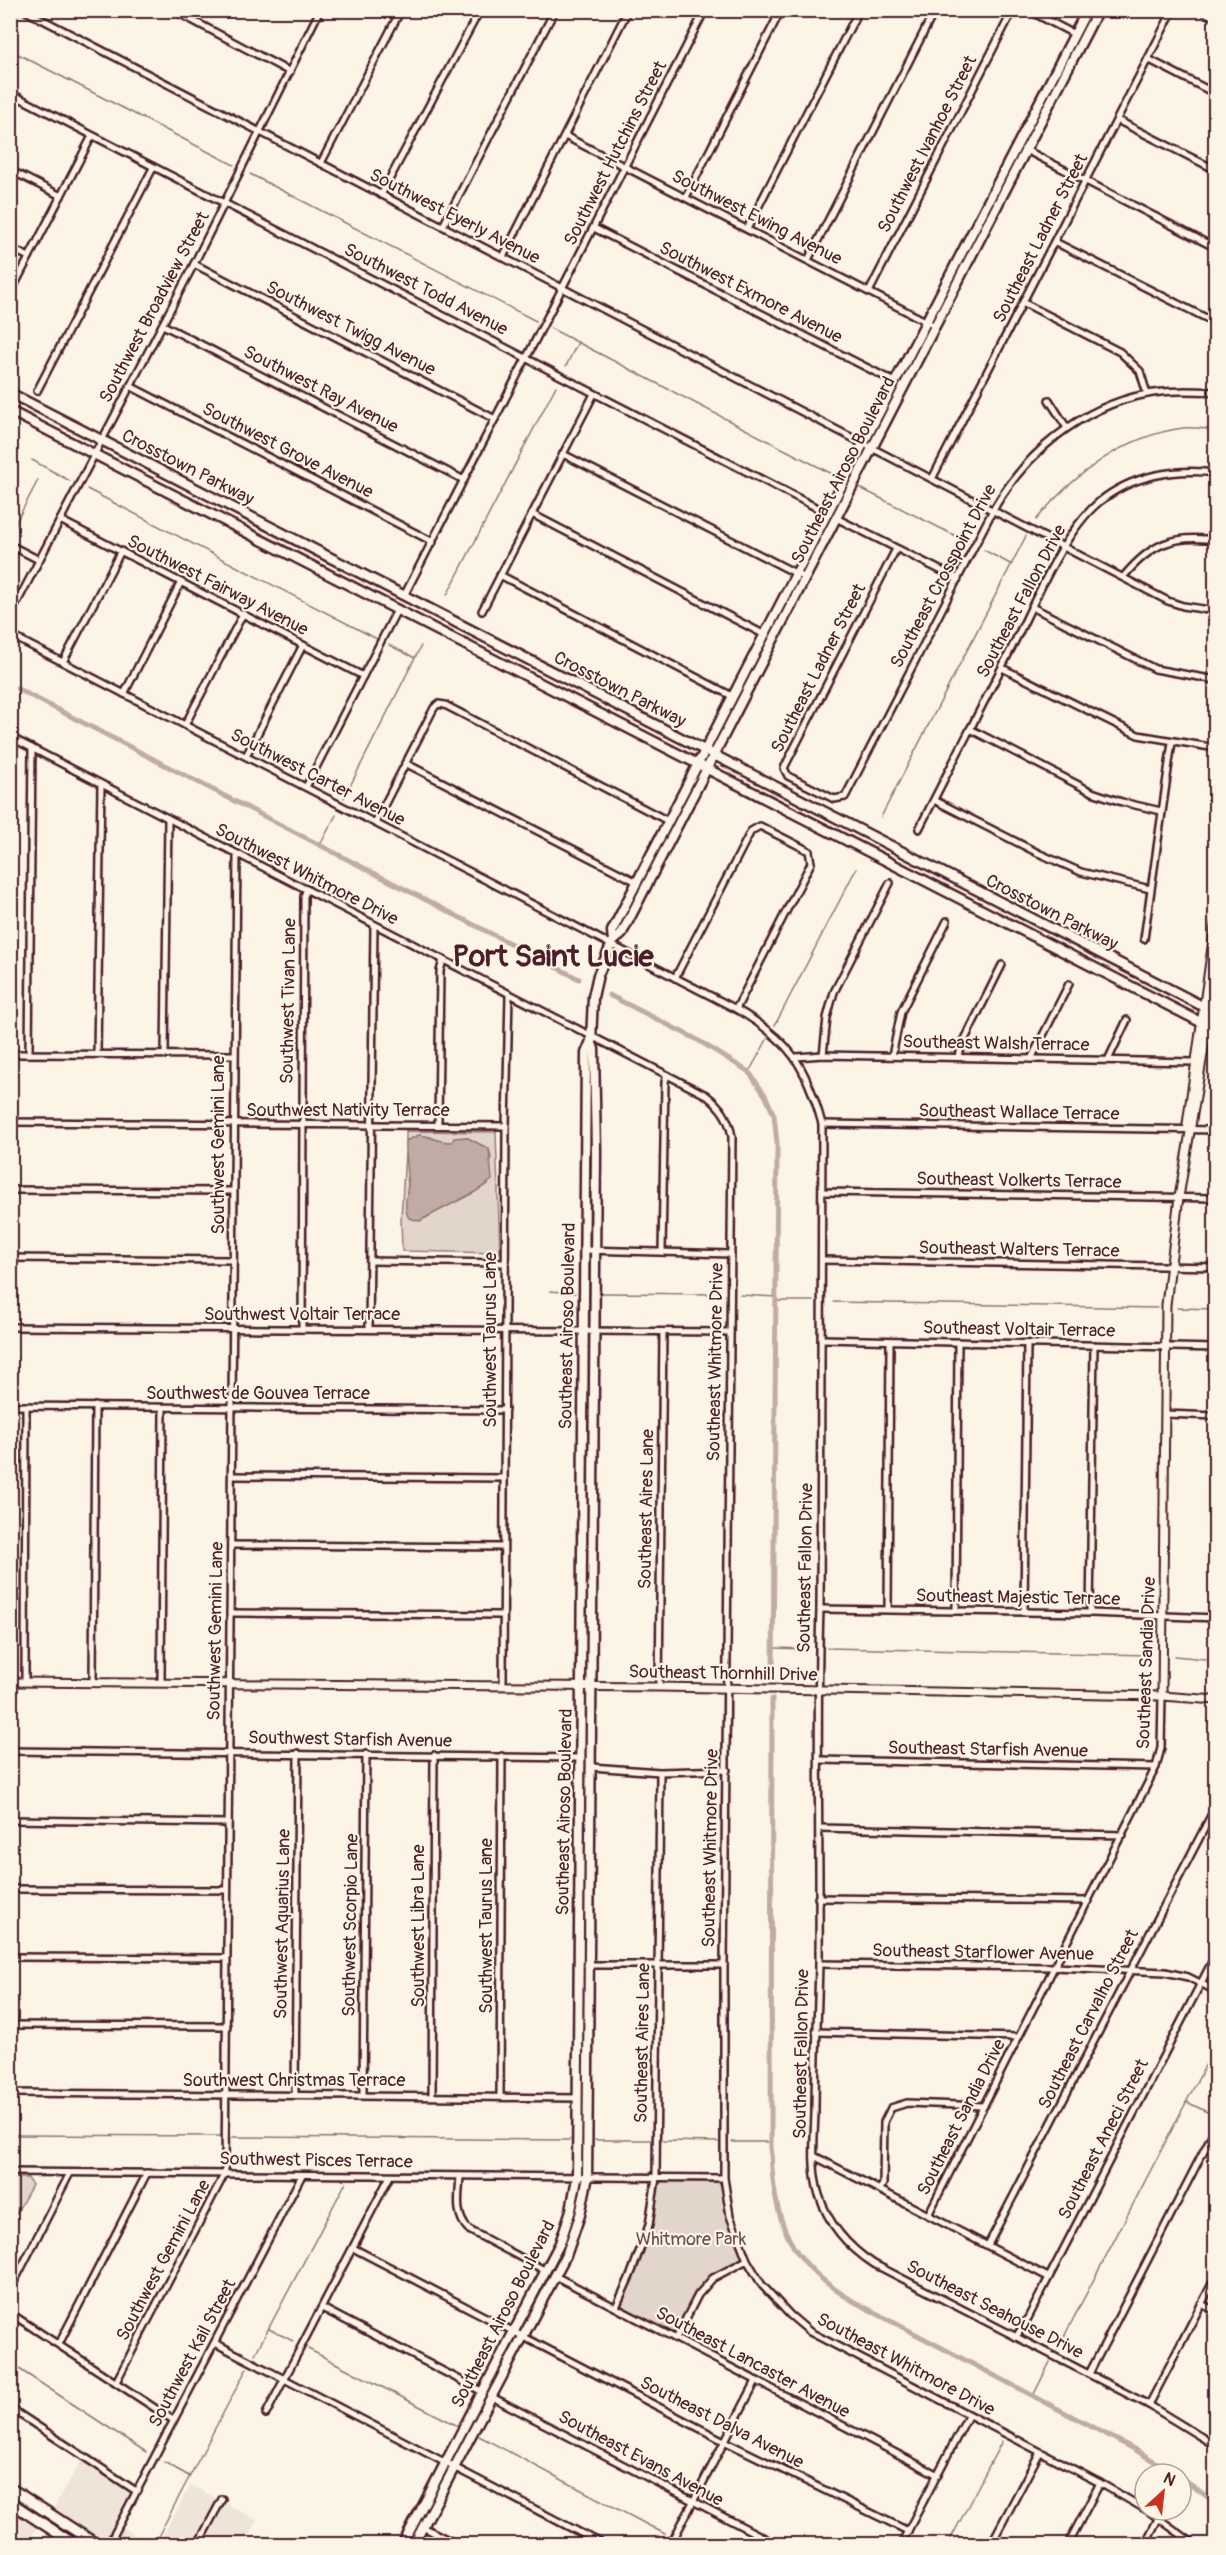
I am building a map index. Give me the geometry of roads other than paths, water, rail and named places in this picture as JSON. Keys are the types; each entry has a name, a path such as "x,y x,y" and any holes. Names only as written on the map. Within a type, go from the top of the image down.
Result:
{"main road":[{"name":"Southeast Airoso Boulevard","path":"403,2544 546,2271 566,2229 583,2178 578,2098 582,1687 582,1331 585,1251 586,1053 591,1038 593,997 598,975 612,943 612,931 1087,10"},
{"name":"Southeast Airoso Boulevard","path":"612,943 621,935 1098,10"},
{"name":"Crosstown Parkway","path":"10,393 1209,1010"},
{"name":"Crosstown Parkway","path":"10,411 1208,1027"},
{"name":"Southeast Airoso Boulevard","path":"414,2544 555,2276 577,2224 583,2178 589,2064 592,1686 595,1071 591,1038"},
{"path":"578,2064 589,2064"},
{"path":"10,2488 96,2544"},
{"path":"10,2502 74,2544"},
{"path":"34,2518 50,2514"},
{"path":"46,2526 66,2524"}],"street":[{"path":"10,22 16,10"},
{"name":"Southwest Eyerly Avenue","path":"24,10 1124,576 1168,601 1215,611"},
{"path":"173,10 290,72"},
{"name":"Southwest Broadview Street","path":"10,616 100,440 163,325 321,10"},
{"path":"321,163 401,10"},
{"path":"381,195 480,10"},
{"path":"443,226 555,10"},
{"path":"503,257 628,10"},
{"name":"Southwest Hutchins Street","path":"404,597 705,10"},
{"path":"686,197 781,10"},
{"path":"747,229 859,10"},
{"path":"808,261 935,10"},
{"name":"Southwest Ivanhoe Street","path":"869,292 1013,10"},
{"path":"1028,10 1074,34"},
{"name":"Southeast Ladner Street","path":"932,479 1173,10"},
{"path":"1202,10 1215,17"},
{"path":"1148,59 1215,94"},
{"name":"Southwest Todd Avenue","path":"10,93 153,168 226,202 827,513"},
{"path":"1117,120 1215,170"},
{"path":"10,294 92,136"},
{"name":"Southwest Ewing Avenue","path":"565,136 935,326"},
{"path":"1017,145 1215,248"},
{"path":"37,391 153,168"},
{"path":"10,170 61,196"},
{"name":"Southwest Exmore Avenue","path":"594,228 895,382"},
{"path":"1055,242 1215,323"},
{"path":"10,248 29,257"},
{"name":"Southwest Twigg Avenue","path":"194,264 495,419"},
{"path":"1024,303 1120,352 1140,371 1147,394"},
{"name":"Southwest Ray Avenue","path":"163,325 464,480"},
{"name":"Southwest Grove Avenue","path":"130,386 433,542"},
{"name":"Southeast Crosspoint Drive","path":"845,797 993,510 1007,487 1028,461 1067,428 1120,401 1147,394 1215,392"},
{"path":"482,610 594,394"},
{"path":"1049,400 1067,428"},
{"path":"563,454 805,578"},
{"name":"Southeast Fallon Drive","path":"920,829 1032,607 1064,546 1082,518 1100,501 1123,486 1149,476 1179,471 1215,472"},
{"path":"532,514 765,634"},
{"path":"836,518 958,579"},
{"name":"Southwest Fairway Avenue","path":"60,520 363,676"},
{"path":"1124,576 1138,559 1158,545 1179,538 1215,540"},
{"path":"10,545 39,560"},
{"name":"Southeast Ladner Street","path":"845,797 834,799 788,776 784,768 896,549"},
{"path":"63,662 121,551"},
{"path":"500,575 732,696"},
{"path":"124,694 181,582"},
{"path":"1032,607 1155,669 1215,680"},
{"path":"306,787 397,610"},
{"path":"184,725 243,614"},
{"name":"Southwest Carter Avenue","path":"10,635 375,824 612,943 736,1009"},
{"path":"246,756 303,645"},
{"path":"1002,668 1138,735 1215,748"},
{"path":"375,824 438,704 445,705 668,821"},
{"path":"970,729 1092,792 1161,811"},
{"name":"Southwest Whitmore Drive","path":"10,737 591,1038"},
{"path":"1144,939 1172,742"},
{"path":"29,1054 32,748"},
{"path":"405,764 637,882"},
{"path":"97,1054 101,784"},
{"path":"934,800 1038,853 1081,872 1150,889"},
{"path":"165,1055 168,818"},
{"path":"675,978 751,831 760,826 809,851 812,857 736,1009"},
{"name":"Southwest Gemini Lane","path":"116,2382 225,2173 232,1476 232,1191 237,854"},
{"path":"823,1055 826,1018 834,992 890,883"},
{"name":"Southwest Tivan Lane","path":"302,1329 304,896 307,889"},
{"name":"Southeast Sandia Drive","path":"1189,1130 1193,1125 1208,1027 1215,919"},
{"path":"892,1056 900,1012 947,921"},
{"path":"369,1329 374,925"},
{"name":"Southeast Sandia Drive","path":"1209,1010 1215,959"},
{"path":"438,1125 440,971 443,960"},
{"path":"959,1057 961,1047 1002,965"},
{"path":"1031,1059 1069,984"},
{"name":"Southwest Taurus Lane","path":"503,1685 506,1126 509,995"},
{"name":"Southeast Fallon Drive","path":"736,1009 775,1034 796,1057 813,1091 822,1124 820,1609 817,1689 820,1760 819,1964 814,2156"},
{"path":"1108,1060 1127,1020"},
{"name":"Southeast Sandia Drive","path":"928,2216 1123,1835 1156,1767 1161,1748 1164,1347 1170,1266 1189,1130 1187,1124 1195,1062 1208,1027"},
{"name":"Southeast Whitmore Drive","path":"591,1038 706,1095 718,1105 730,1125 732,1137 727,1770 723,1965 724,2178 730,2216 747,2260 762,2285 790,2315 810,2332 1133,2502"},
{"path":"10,1054 234,1055"},
{"name":"Southeast Walsh Terrace","path":"796,1057 823,1055 1195,1062"},
{"path":"662,1252 664,1082 667,1075"},
{"name":"Southwest Nativity Terrace","path":"10,1122 506,1126"},
{"name":"Southeast Wallace Terrace","path":"822,1124 1215,1130"},
{"path":"10,1190 232,1191"},
{"name":"Southeast Volkerts Terrace","path":"822,1192 1215,1198"},
{"path":"585,1251 731,1254"},
{"path":"10,1258 232,1260"},
{"name":"Southeast Walters Terrace","path":"823,1260 1215,1267"},
{"path":"369,1261 505,1263"},
{"name":"Southwest Voltair Terrace","path":"10,1327 594,1331"},
{"path":"594,1331 730,1332"},
{"name":"Southeast Aires Lane","path":"659,1687 663,1332"},
{"name":"Southeast Voltair Terrace","path":"822,1339 1215,1348"},
{"path":"888,1609 890,1342"},
{"path":"956,1611 958,1342"},
{"path":"1024,1612 1027,1344"},
{"path":"1090,1613 1094,1345"},
{"name":"Southwest de Gouvea Terrace","path":"10,1406 505,1410"},
{"path":"25,1682 26,1406"},
{"path":"93,1682 95,1406"},
{"path":"161,1682 163,1408"},
{"path":"1165,1414 1215,1416"},
{"path":"232,1476 504,1478"},
{"path":"231,1545 503,1547"},
{"name":"Southeast Majestic Terrace","path":"820,1609 1090,1613 1215,1618"},
{"path":"230,1613 502,1616"},
{"name":"Southeast Thornhill Drive","path":"10,1682 817,1689 1162,1696 1215,1701"},
{"name":"Southwest Starfish Avenue","path":"10,1751 581,1758"},
{"name":"Southwest Aquarius Lane","path":"295,2095 298,1753"},
{"name":"Southwest Scorpio Lane","path":"363,2095 366,1754"},
{"name":"Southwest Libra Lane","path":"432,2096 434,1755"},
{"name":"Southwest Taurus Lane","path":"500,2097 502,1756"},
{"name":"Southeast Starfish Avenue","path":"820,1760 1156,1767"},
{"path":"591,1767 660,1772 727,1770"},
{"name":"Southeast Aires Lane","path":"616,2307 632,2274 649,2225 656,2178 660,1772"},
{"name":"Southeast Carvalho Street","path":"988,2246 1215,1806"},
{"path":"10,1820 228,1822"},
{"path":"819,1828 1123,1835"},
{"path":"10,1889 227,1890"},
{"path":"818,1898 1089,1901"},
{"name":"Southeast Aneci Street","path":"1016,2337 1215,1954"},
{"path":"10,1957 227,1958"},
{"name":"Southeast Starflower Avenue","path":"819,1964 1054,1967 1165,1972 1200,1983 1215,1991"},
{"path":"579,1965 723,1965"},
{"path":"10,2025 227,2026"},
{"path":"816,2032 1018,2037"},
{"name":"Southwest Christmas Terrace","path":"10,2093 578,2098"},
{"path":"880,2190 883,2184 884,2122 888,2112 902,2103 984,2106"},
{"path":"1089,2374 1215,2127"},
{"path":"814,2156 1048,2277"},
{"name":"Southeast Seahouse Drive","path":"814,2156 816,2181 829,2219 847,2244 874,2264 1149,2405 1215,2446"},
{"name":"Southwest Pisces Terrace","path":"10,2172 724,2178"},
{"path":"10,2290 70,2173"},
{"path":"59,2344 147,2173"},
{"name":"Southwest Kail Street","path":"109,2544 302,2175"},
{"path":"266,2414 390,2176"},
{"path":"460,2176 458,2210 463,2223 469,2230 546,2271"},
{"name":"Southeast Dalva Avenue","path":"353,2248 724,2441 908,2531"},
{"path":"676,2338 698,2295 713,2278 747,2260"},
{"name":"Southeast Lancaster Avenue","path":"555,2276 938,2475"},
{"path":"1149,2405 1215,2276"},
{"path":"1201,2304 1215,2311"},
{"path":"322,2308 483,2392"},
{"path":"10,2313 173,2420"},
{"path":"214,2343 455,2467 594,2543 602,2544"},
{"path":"670,2544 756,2381"},
{"name":"Southeast Evans Avenue","path":"492,2397 776,2544"},
{"path":"10,2408 136,2492"},
{"path":"901,2544 968,2416"},
{"path":"1208,2441 1215,2433"},
{"path":"991,2544 1040,2452"},
{"path":"1068,2544 1100,2483"},
{"path":"198,2544 222,2499"},
{"path":"1145,2544 1156,2522"},
{"name":"Southeast Whitmore Drive","path":"1165,2522 1194,2544"},
{"path":"423,2528 456,2544"}],"waterway":[{"path":"10,50 234,165"},
{"path":"250,174 536,321"},
{"path":"550,328 838,477"},
{"path":"566,366 578,342"},
{"path":"447,595 556,386"},
{"path":"1036,520 1050,503 1083,473 1120,449 1161,432 1183,428 1216,430"},
{"path":"32,460 70,481"},
{"path":"10,534 38,480"},
{"path":"860,488 968,542"},
{"path":"87,489 377,639"},
{"path":"881,817 1026,536"},
{"path":"984,550 1012,565"},
{"path":"389,645 415,658"},
{"path":"344,798 421,646"},
{"path":"10,685 579,979"},
{"path":"320,845 336,815"},
{"path":"775,1025 856,869"},
{"path":"609,995 696,1039 749,1072 765,1095 774,1115 777,1143 773,1677"},
{"path":"749,1072 768,1038"},
{"path":"550,1291 575,1293"},
{"path":"602,1293 718,1294"},
{"path":"740,1295 776,1297"},
{"path":"776,1301 813,1301"},
{"path":"834,1302 1157,1308"},
{"path":"1177,1308 1216,1309"},
{"path":"774,1648 807,1649"},
{"path":"827,1648 1150,1655"},
{"path":"1174,1656 1216,1660"},
{"path":"772,1699 771,2152 776,2200 789,2239 814,2272 831,2287 853,2301 1155,2462"},
{"path":"1057,2350 1216,2045"},
{"path":"1187,2102 1215,2116"},
{"path":"10,2135 220,2136"},
{"path":"233,2137 570,2140"},
{"path":"595,2140 651,2140"},
{"path":"663,2141 718,2142"},
{"path":"732,2142 771,2142"},
{"path":"255,2354 346,2182"},
{"path":"269,2329 293,2341"},
{"path":"308,2349 458,2426"},
{"path":"1033,2396 1050,2362"},
{"path":"10,2363 146,2452"},
{"path":"154,2544 247,2368"},
{"path":"479,2436 665,2534"},
{"path":"948,2544 1002,2441"},
{"path":"164,2462 189,2476"},
{"path":"1193,2487 1216,2503"},
{"path":"1209,2498 1216,2491"},
{"path":"680,2543 684,2544"}],"district":[{"name":"Port Saint Lucie","path":"553,956"}],"park label":[{"name":"Whitmore Park","path":"691,2239"}]}
